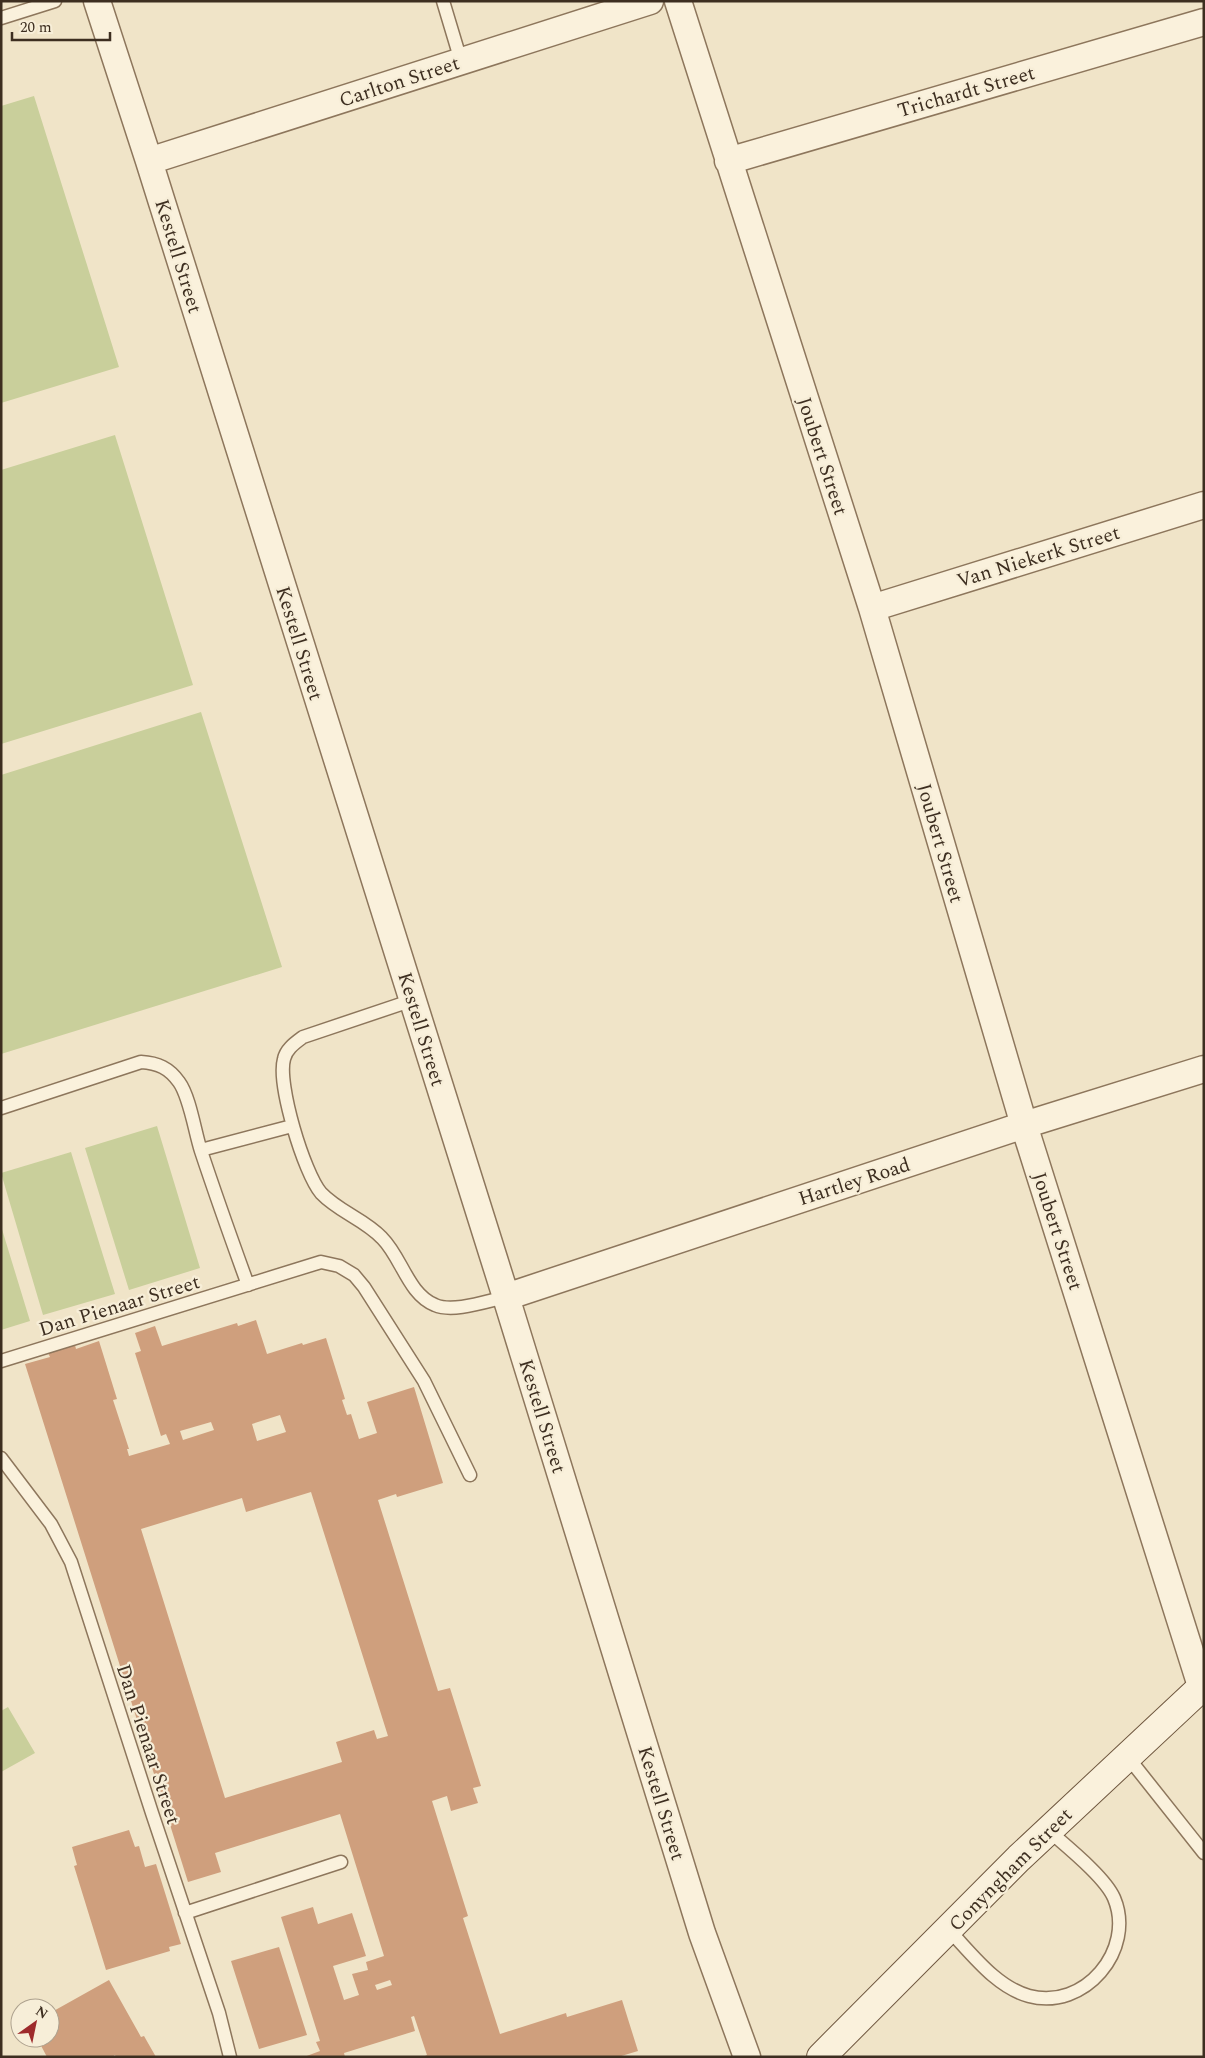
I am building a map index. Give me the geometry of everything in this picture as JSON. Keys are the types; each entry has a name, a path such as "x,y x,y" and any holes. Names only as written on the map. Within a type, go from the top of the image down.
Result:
{"street":[{"name":"Kestell Street","path":"97,1 413,1000 702,1933 747,2057"},
{"name":"Carlton Street","path":"149,161 650,1"},
{"name":"Joubert Street","path":"678,1 872,608 1024,1125 1203,1685"},
{"name":"Trichardt Street","path":"728,161 1204,22"},
{"name":"Van Niekerk Street","path":"872,608 1204,505"},
{"name":"Hartley Road","path":"506,1297 1024,1125 1204,1068"},
{"name":"Conyngham Street","path":"821,2057 1048,1830 1203,1685"}],"lane":[{"path":"1,18 55,1"},
{"path":"443,1 461,61"},
{"path":"413,1000 303,1037 290,1047 284,1059 283,1072 292,1126 312,1178 320,1191 335,1206 362,1221 383,1238 407,1274 416,1293 437,1306 458,1308 506,1297"},
{"path":"1,1108 141,1062 155,1063 169,1070 181,1084 201,1150 248,1285"},
{"path":"201,1150 292,1126"},
{"name":"Dan Pienaar Street","path":"1,1361 321,1262 338,1266 354,1274 424,1381 470,1475"},
{"name":"Dan Pienaar Street","path":"1,1458 51,1524 71,1562 219,2013 230,2057"},
{"path":"1127,1756 1204,1854"},
{"path":"948,1929 995,1977 1028,1996 1044,2000 1063,1997 1081,1988 1098,1976 1111,1958 1119,1940 1120,1924 1114,1898 1098,1876 1048,1830"},
{"path":"185,1913 341,1862"}],"green space":[{"path":"34,96 119,367 1,403 1,106"},
{"path":"115,435 193,685 1,744 1,470"},
{"path":"201,712 282,967 1,1054 1,775"},
{"path":"157,1126 200,1268 129,1290 85,1148"},
{"path":"71,1152 115,1294 43,1315 1,1173"},
{"path":"1,1226 30,1321 1,1330"},
{"path":"8,1707 35,1753 1,1772 1,1711"}],"building":[{"path":"256,1320 267,1354 326,1338 345,1399 342,1400 347,1415 351,1414 359,1439 377,1433 367,1402 414,1387 443,1483 397,1497 396,1494 378,1500 438,1691 450,1688 481,1786 473,1788 478,1803 451,1811 447,1796 432,1801 468,1916 463,1918 500,2034 566,2013 567,2017 622,2000 638,2051 618,2057 423,2057 427,2055 414,2016 411,2017 415,2031 344,2053 345,2057 304,2057 320,2051 316,2042 320,2041 281,1917 313,1907 318,1924 352,1913 366,1956 333,1966 344,2000 359,1995 352,1974 368,1970 366,1962 384,1956 340,1814 215,1853 221,1872 188,1882 25,1364 50,1357 48,1353 75,1345 76,1349 99,1341 117,1399 113,1400 129,1449 127,1449 129,1456 170,1444 166,1434 161,1436 135,1353 141,1351 135,1333 155,1326 162,1346 237,1323 238,1326","holes":["280,1415 286,1432 257,1441 252,1424","211,1422 214,1430 183,1440 180,1431","311,1492 388,1736 377,1739 374,1730 336,1742 342,1762 225,1798 141,1529 242,1498 246,1512","390,1980 392,1985 377,1990 375,1985"]},
{"path":"129,1830 135,1847 139,1846 145,1867 156,1864 181,1944 169,1947 170,1951 106,1970 74,1866 77,1865 72,1847"},
{"path":"279,1947 307,2035 259,2049 231,1961"},
{"path":"109,1980 141,2037 144,2036 156,2057 116,2057 115,2055 112,2057 47,2057 42,2048 60,2048 60,2007"}]}
